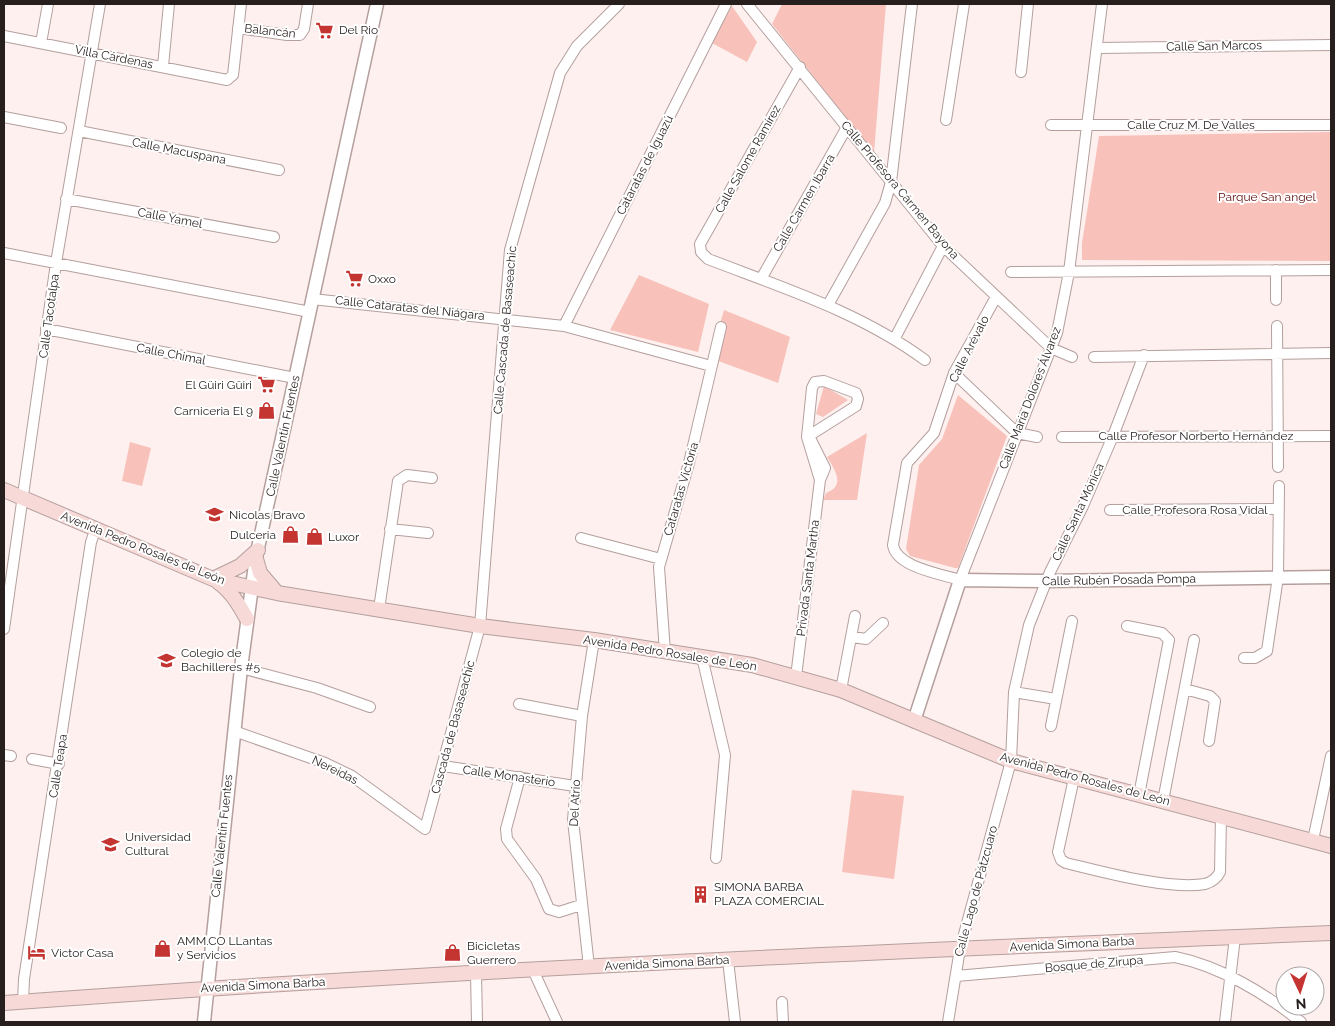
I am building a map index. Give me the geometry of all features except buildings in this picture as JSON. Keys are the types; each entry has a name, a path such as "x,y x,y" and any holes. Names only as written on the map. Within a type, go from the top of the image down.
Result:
{"main road":[{"name":"Avenida Pedro Rosales de León","path":"4,490 95,531 213,579 277,593 480,626 594,640 752,665 841,690 1011,761 1331,846"},
{"path":"213,579 240,566 257,554 260,573 277,593"},
{"path":"213,579 227,588 247,619"},
{"name":"Avenida Simona Barba","path":"4,1003 206,988 589,967 1331,933"}],"street":[{"path":"42,42 48,4"},
{"name":"Calle Tacotalpa","path":"4,629 56,263 100,4"},
{"path":"163,66 169,4"},
{"path":"238,28 242,4"},
{"name":"Balancán","path":"238,28 287,36 302,34 308,4"},
{"name":"Calle Valentín Fuentes","path":"204,1022 206,988 241,668 257,554 377,4"},
{"name":"Calle Cascada de Basaseachic","path":"480,626 510,250 560,73 577,46 620,4"},
{"name":"Cataratas de Iguazú","path":"564,326 726,4"},
{"name":"Calle Profesora Cármen Bayona","path":"747,4 800,67 943,246 1051,348 1072,357"},
{"path":"828,305 885,203 891,182 912,4"},
{"path":"946,120 964,4"},
{"path":"1021,72 1028,4"},
{"name":"Calle María Dolores Álvarez","path":"914,721 960,580 1051,348 1062,314 1098,48 1102,4"},
{"name":"Villa Cárdenas","path":"4,36 225,79 233,75 238,28"},
{"name":"Calle San Marcos","path":"1098,48 1331,45"},
{"name":"Calle Salome Ramírez","path":"761,280 708,259 701,252 700,244 800,67"},
{"path":"4,118 61,128"},
{"name":"Calle Cruz M. De Valles","path":"1051,124 1331,125"},
{"name":"Calle Carmen Ibarra","path":"761,280 848,127"},
{"name":"Calle Macuspana","path":"79,132 278,170"},
{"name":"Calle Yamel","path":"66,199 274,238"},
{"path":"895,338 943,246"},
{"path":"4,253 310,312"},
{"path":"1276,270 1276,300"},
{"path":"1011,272 1331,270"},
{"path":"761,280 828,305 895,338 925,360"},
{"name":"Calle Arévalo","path":"908,564 897,554 893,545 905,469 910,459 934,433 954,373 996,297"},
{"name":"Calle Cataratas del Niágara","path":"312,299 506,318 564,326 711,366"},
{"path":"1276,326 1278,467"},
{"name":"Cataratas Victoria","path":"665,652 659,574 661,559 689,463 721,327"},
{"name":"Calle Chimal","path":"46,330 295,378"},
{"path":"1094,357 1331,353"},
{"name":"Calle Santa Mónica","path":"1011,761 1014,692 1029,625 1046,581 1113,436 1144,355"},
{"path":"954,373 1017,433 1037,437"},
{"path":"824,381 856,393 858,399 856,406 808,437 812,388 816,382 824,381"},
{"name":"Calle Profesor Norberto Hernández","path":"1062,437 1331,436"},
{"name":"Privada Santa Martha","path":"796,677 820,480 825,472 824,464 808,437"},
{"path":"378,609 399,479 407,475 432,478"},
{"path":"1244,658 1255,658 1267,651 1278,577 1279,486"},
{"name":"Calle Profesora Rosa Vidal","path":"1110,510 1279,509"},
{"path":"390,529 428,533"},
{"name":"Calle Teapa","path":"23,1002 24,979 90,551 95,531"},
{"path":"581,538 661,559"},
{"name":"Calle Rubén Posada Pompa","path":"908,564 960,580 1046,581 1331,577"},
{"path":"841,690 855,616"},
{"path":"1051,726 1072,620"},
{"path":"852,637 866,639 883,623"},
{"name":"Cascada de Basaseachic","path":"425,829 480,626"},
{"path":"1126,626 1162,633 1169,640 1139,795"},
{"name":"Del Atrio","path":"589,967 573,838 575,786 582,716 594,640"},
{"path":"1163,801 1194,640"},
{"path":"702,657 725,755 716,858"},
{"path":"241,668 317,688 370,707"},
{"path":"1185,688 1210,696 1215,701 1209,741"},
{"path":"1014,692 1056,699"},
{"path":"519,704 582,716"},
{"name":"Nereidas","path":"234,731 325,764 352,776 425,829"},
{"path":"1313,840 1331,756"},
{"path":"32,759 58,764"},
{"name":"Calle Lago de Pátzcuaro","path":"948,1022 960,949 1011,761"},
{"name":"Calle Monasterio","path":"442,766 575,786"},
{"path":"520,777 506,829 507,839 536,879 549,910 553,912 581,905"},
{"path":"1074,778 1058,852 1061,860 1066,863 1166,883 1205,884 1212,882 1220,872 1221,816"},
{"path":"1226,1022 1229,978 1235,937"},
{"name":"Bosque de Zirupa","path":"956,976 1176,957 1194,961 1229,978 1277,1003 1301,1022"},
{"path":"728,960 735,1022"},
{"path":"533,970 557,1022"},
{"path":"476,973 477,1022"},
{"path":"782,1002 783,1022"}],"green space":[{"path":"782,4 886,4 874,153 772,24"},
{"path":"732,6 757,42 747,62 712,43"},
{"name":"Parque San angel","path":"1331,132 1331,261 1082,260 1082,243 1099,136"},
{"path":"639,275 709,304 698,352 610,330"},
{"path":"724,310 790,337 778,383 710,358"},
{"path":"824,386 848,400 823,417 816,414"},
{"path":"958,395 1007,436 958,568 955,568 910,556 906,549 919,465 942,439"},
{"path":"867,433 857,500 823,500 826,493 836,486 837,482 835,472 827,457"},
{"path":"130,442 151,448 142,486 122,481"},
{"path":"852,790 904,796 894,879 842,872"}],"place":[{"name":"Del Rio","path":"325,30"},
{"name":"Oxxo","path":"354,279"},
{"name":"El Güiri Güiri","path":"266,385"},
{"name":"Carniceria El 9","path":"267,411"},
{"name":"Nicolas Bravo","path":"215,515"},
{"name":"Dulceria","path":"290,535"},
{"name":"Luxor","path":"314,537"},
{"name":"Colegio de Bachilleres #5","path":"167,660"},
{"name":"Universidad Cultural","path":"111,844"},
{"name":"SIMONA BARBA PLAZA COMERCIAL","path":"700,894"},
{"name":"AMM.CO LLantas y Servicios","path":"163,948"},
{"name":"Victor Casa","path":"37,953"},
{"name":"Bicicletas Guerrero","path":"453,953"}]}
